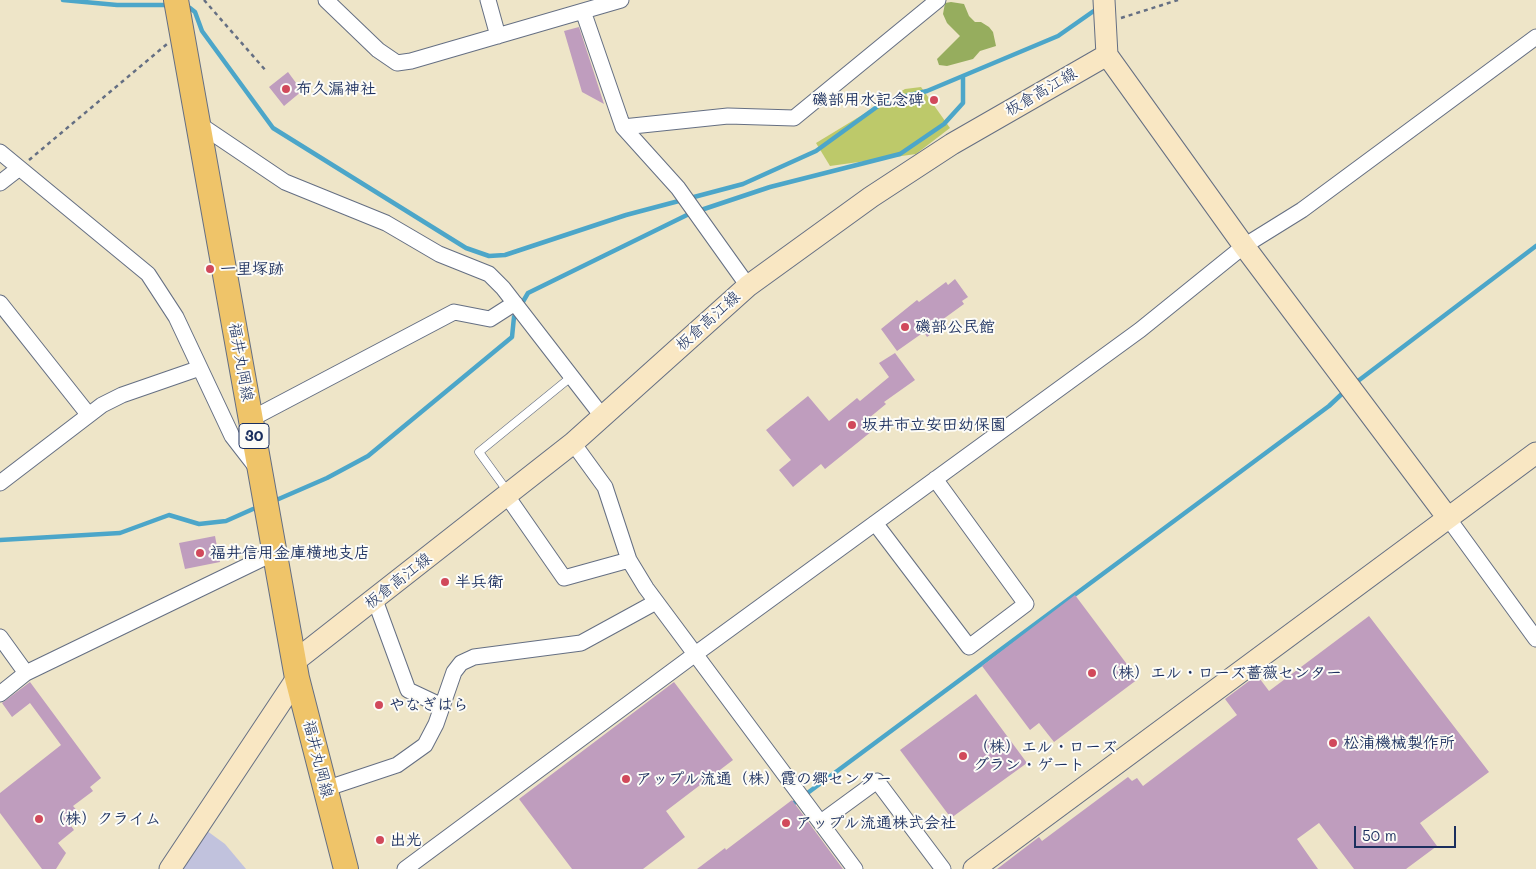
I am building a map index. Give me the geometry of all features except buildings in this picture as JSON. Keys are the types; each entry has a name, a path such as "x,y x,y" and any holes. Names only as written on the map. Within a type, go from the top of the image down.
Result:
{"main road":[{"name":"福井丸岡線","path":"176,0 296,670 346,869"},
{"path":"1105,12 1107,55 1244,246 1448,518"},
{"name":"板倉高江線","path":"170,869 296,670 375,600 573,443 748,286 871,197 952,144 1107,55"},
{"path":"974,869 1536,453"}],"street":[{"path":"326,0 378,50 397,63 412,61 621,0"},
{"path":"488,0 498,36"},
{"path":"623,127 728,116 794,118 938,0"},
{"path":"583,11 623,127 678,188 748,286"},
{"path":"405,869 694,655 1140,330 1244,246 1302,210 1536,37"},
{"path":"199,124 285,182 386,223 439,254 489,274 514,303 602,416"},
{"path":"0,152 18,169 148,274 176,317 232,436 261,473"},
{"path":"0,183 18,169"},
{"path":"251,419 454,312 490,319 514,303"},
{"path":"1,307 88,414"},
{"path":"0,483 88,414 122,395 200,368"},
{"path":"573,443 605,487 630,560 656,602 855,869"},
{"path":"875,523 969,647 1026,604 935,479"},
{"path":"509,495 564,578 630,560"},
{"path":"1448,518 1536,639"},
{"path":"0,694 26,673 274,553"},
{"path":"375,600 408,690 442,706"},
{"path":"326,789 397,765 414,755 425,745 454,672 462,663 474,657 581,642 656,602"},
{"path":"0,637 26,673"},
{"path":"821,822 877,781 943,869"}],"lane":[{"path":"509,495 479,452 571,377"}],"path":[{"path":"204,0 268,72"},
{"path":"1105,12 1178,0"},
{"path":"18,169 181,32"}],"shaded area":[{"path":"203,828 225,844 246,869 178,869"}],"green space":[{"path":"945,3 964,4 969,16 975,22 981,22 989,27 993,32 996,46 980,51 973,59 947,66 939,65 937,59 960,36 947,23 943,14"},
{"path":"921,87 950,128 916,154 830,166 816,143 905,89"}],"waterway":[{"path":"63,0 117,5 170,5"},
{"path":"185,7 195,12 202,31 273,128 466,248 489,256 505,255 626,215 743,184 816,151 885,101 927,91 1058,36 1098,8"},
{"path":"521,305 528,293 689,214 770,187 900,154 944,124 963,103 963,77"},
{"path":"1354,384 1536,246"},
{"path":"274,501 327,478 368,456 512,337 514,317 517,312"},
{"path":"790,806 1329,406 1346,390"},
{"path":"0,540 120,533 169,515 199,524 226,521 253,509"}],"place":[{"name":"布久漏神社","path":"286,89"},
{"name":"磯部用水記念碑","path":"934,100"},
{"name":"一里塚跡","path":"210,269"},
{"name":"磯部公民館","path":"905,327"},
{"name":"坂井市立安田幼保園","path":"852,425"},
{"name":"福井信用金庫横地支店","path":"200,553"},
{"name":"半兵衛","path":"445,582"},
{"name":"（株）エル・ローズ薔薇センター","path":"1092,673"},
{"name":"やなぎはら","path":"379,705"},
{"name":"松浦機械製作所","path":"1333,743"},
{"name":"（株）エル・ローズ グラン・ゲート","path":"963,756"},
{"name":"アップル流通（株）霞の郷センター","path":"626,779"},
{"name":"（株）クライム","path":"39,819"},
{"name":"アップル流通株式会社","path":"786,823"},
{"name":"出光","path":"380,840"}]}
